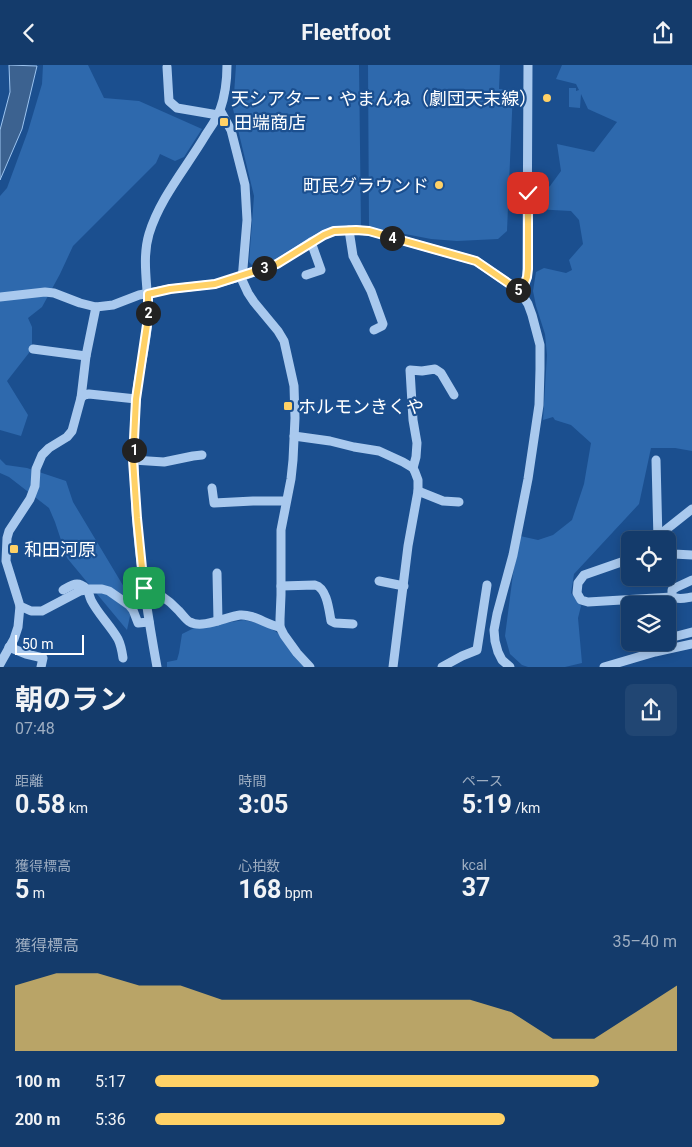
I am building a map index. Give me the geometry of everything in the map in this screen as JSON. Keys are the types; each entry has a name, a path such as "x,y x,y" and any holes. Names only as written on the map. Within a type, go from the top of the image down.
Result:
{"street":[{"path":"157,667 144,588 133,460 136,399 148,318 146,247 155,218 163,202 219,113 224,95 227,65"},
{"path":"521,293 528,269 528,65"},
{"path":"167,67 168,101 177,108 219,113 231,130 245,185 247,220 242,280 254,302 284,341 294,386 294,436 291,479 281,530 280,627 297,653 310,667"},
{"path":"350,230 353,256 371,291 383,324 374,330"},
{"path":"0,297 54,293 96,307 113,305 139,295 215,284 277,264 311,242 334,231 350,230 369,231 476,261 511,285 521,293 532,315 540,345 540,369 539,405 529,476 513,555 494,631 498,652 510,667"},
{"path":"306,275 321,270 311,242"},
{"path":"0,664 18,627 20,606 6,561 9,531 30,499 35,486 36,469 42,455 49,448 67,437 72,431 81,398 86,356 96,307"},
{"path":"33,349 86,356"},
{"path":"413,468 417,443 412,420 410,370 435,369 441,373 454,395"},
{"path":"81,398 89,393 136,399"},
{"path":"294,436 379,451 413,468 418,480 418,491 407,554 394,667"},
{"path":"133,460 164,462 202,455"},
{"path":"656,460 658,531"},
{"path":"212,488 214,503 286,501"},
{"path":"418,491 443,501 458,502"},
{"path":"666,531 692,509"},
{"path":"676,555 692,555"},
{"path":"621,562 584,575 578,583 578,593 581,600 588,603 621,601"},
{"path":"217,573 218,621"},
{"path":"379,581 404,586"},
{"path":"672,596 672,590 676,587 692,581"},
{"path":"63,589 78,584 88,589 90,599 118,640 123,657"},
{"path":"442,667 477,650 487,585"},
{"path":"281,586 320,586 324,591 332,621 335,623 354,624"},
{"path":"20,606 31,611 42,611 72,595 96,588 109,591 129,605 138,623 149,622"},
{"path":"144,588 163,596 191,623 200,624 241,615 256,618 280,627"},
{"path":"676,598 692,597"},
{"path":"676,636 692,632"},
{"path":"676,647 692,644"},
{"path":"9,647 43,658 41,667"},
{"path":"604,667 659,651"}],"shaded area":[{"path":"9,65 37,66 22,129 0,180 0,130 10,92"},
{"path":"43,65 88,65 104,98 139,101 202,129 184,157 175,161 160,154 156,163 73,246 42,307 28,318 32,327 32,349 7,381 28,415 21,436 0,430 0,196 7,188 28,131 42,84"},
{"name":"町民グラウンド","path":"236,65 359,65 361,227 348,226 281,259 255,268 249,262 254,196 233,109"},
{"name":"町民グラウンド","path":"368,65 500,65 499,89 513,90 507,231 498,239 457,241 431,239 369,227"},
{"path":"562,65 692,65 692,451 675,448 651,448 639,504 574,574 571,593 581,606 578,618 582,663 565,667 528,667 522,665 510,654 505,636 520,536 538,540 553,535 572,520 584,484 591,443 571,425 555,420 553,417 543,420 547,355 545,334 533,291 536,272 544,268 566,273 572,270 569,260 583,244 579,220 571,211 534,209 535,196 550,186 561,171 557,144 594,152 617,122 588,109 581,94 580,108 569,107 569,88 576,88 576,91 579,90 576,84 556,79"},
{"path":"0,459 6,465 27,468 66,481 73,502 133,602 127,630 67,558 49,508 9,477 0,473"},
{"path":"244,620 266,625 282,636 304,667 167,667 167,662 177,660 182,634 194,628"}],"place":[{"name":"天シアター・やまんね（劇団天末線）","path":"547,98"},
{"name":"田端商店","path":"224,122"},
{"name":"町民グラウンド","path":"439,185"},
{"name":"ホルモンきくや","path":"288,406"},
{"name":"和田河原","path":"14,549"}],"route":[{"path":"144,588 133,460 136,399 147,333 148,294 170,289 215,284 243,275 277,264 324,235 334,231 346,230 369,231 476,261 521,293 528,269 528,193"}]}
